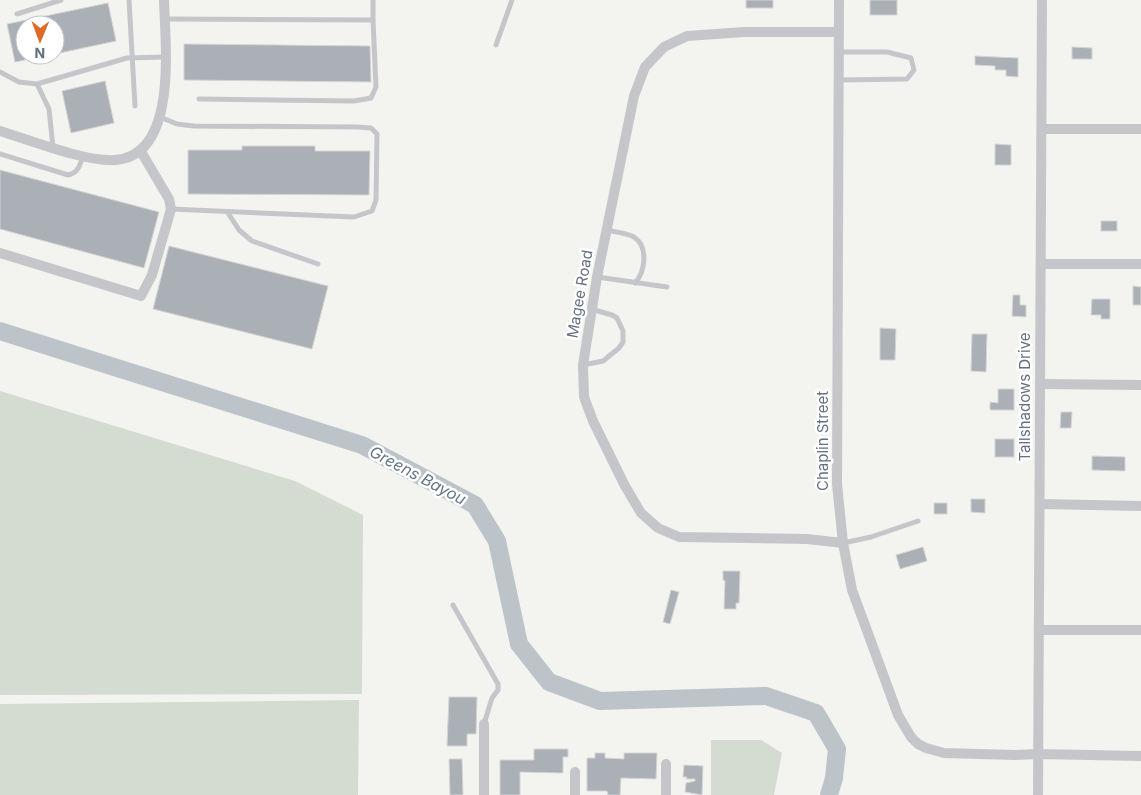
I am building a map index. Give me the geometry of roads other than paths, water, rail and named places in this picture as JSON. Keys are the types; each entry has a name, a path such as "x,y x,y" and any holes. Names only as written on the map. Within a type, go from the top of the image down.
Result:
{"street":[{"path":"0,131 98,159 117,160 140,150 153,133 160,117 165,91 164,0"},
{"name":"Chaplin Street","path":"839,0 837,484 843,543 852,590 898,715 911,737 926,748 944,753 1015,756 1038,754 1141,756"},
{"name":"Tallshadows Drive","path":"1038,795 1042,0"},
{"name":"Magee Road","path":"839,32 744,32 686,36 664,47 645,67 634,96 597,277 583,365 584,397 593,422 629,493 642,513 658,528 679,537 807,539 843,543"},
{"path":"1042,129 1141,129"},
{"path":"0,253 141,296 152,274 171,209 169,199 140,150"},
{"path":"1041,264 1141,264"},
{"path":"1040,384 1141,385"},
{"path":"1040,504 1141,506"},
{"path":"1039,630 1141,630"},
{"path":"484,724 484,795"},
{"path":"666,764 666,795"},
{"path":"575,772 575,795"}],"lane":[{"path":"17,14 61,0"},
{"path":"129,0 135,106"},
{"path":"199,99 354,101 371,98 376,87 373,0"},
{"path":"496,45 512,0"},
{"path":"165,19 373,20"},
{"path":"839,52 887,52 911,58 914,70 907,79 839,80"},
{"path":"0,72 19,82 38,84 127,58 165,57"},
{"path":"38,84 49,109 53,147"},
{"path":"160,117 178,124 194,126 357,127 371,128 377,134 376,200 372,211 354,217 228,213 171,209"},
{"path":"0,154 68,175 78,170 83,156"},
{"path":"228,213 239,230 252,241 318,264"},
{"path":"607,230 635,238 640,246 644,257 644,265 641,276 634,283"},
{"path":"597,277 667,286"},
{"path":"583,365 603,361 619,348 623,342 623,331 617,318 612,314 591,309"},
{"path":"843,543 871,537 918,521"},
{"path":"453,605 498,684 498,690 492,698 484,724"}],"waterway":[{"name":"Greens Bayou","path":"0,331 362,445 475,505 497,541 519,644 549,682 600,701 766,696 816,713 837,749 834,778 829,795"}]}
